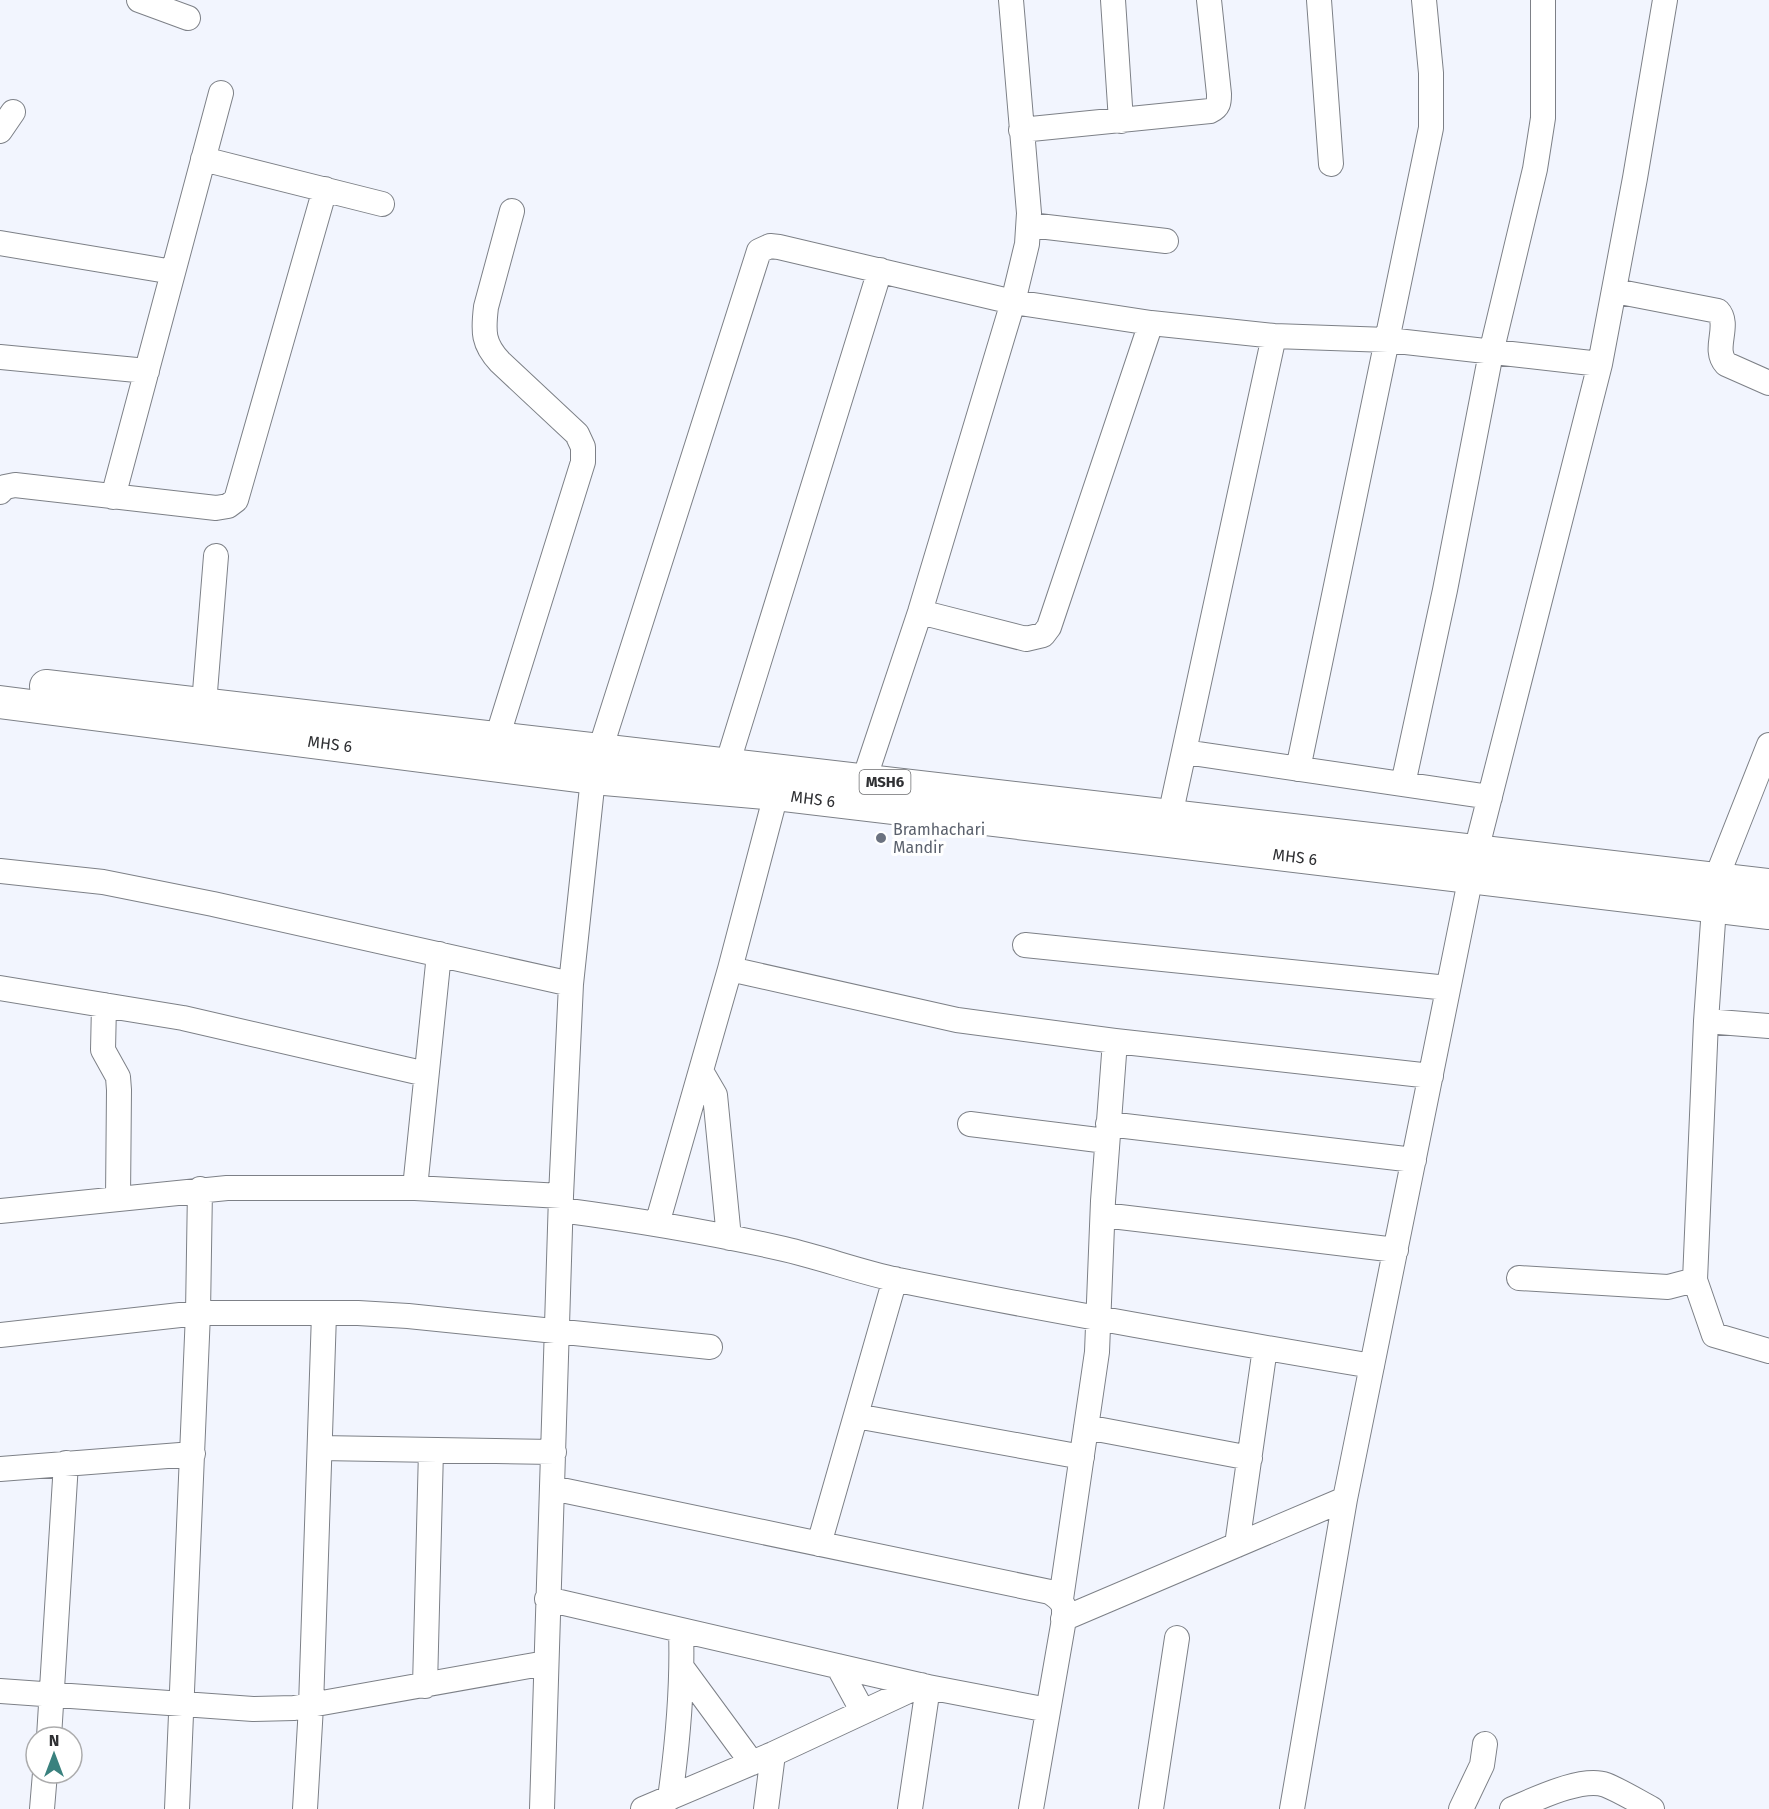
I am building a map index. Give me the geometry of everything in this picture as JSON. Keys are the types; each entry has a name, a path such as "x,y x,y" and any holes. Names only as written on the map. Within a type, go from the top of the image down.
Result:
{"main road":[{"name":"MSH6","path":"0,681 497,738 597,764 727,765 779,783 864,780 1170,816 1473,865 1715,893 1769,885"},
{"name":"MHS 6","path":"0,702 779,783 1473,865"},
{"path":"1715,893 1769,913"}],"street":[{"path":"139,0 188,18"},
{"path":"864,780 920,612 1013,302 1030,225 1011,0"},
{"path":"1113,0 1121,121"},
{"path":"1021,130 1210,111 1216,108 1219,94 1209,0"},
{"path":"1319,0 1331,164"},
{"path":"1298,769 1431,128 1431,73 1424,0"},
{"path":"1403,784 1445,590 1491,353 1535,169 1543,118 1543,0"},
{"path":"1292,1809 1345,1499 1473,865 1600,363 1665,0"},
{"path":"113,496 221,93"},
{"path":"203,159 382,204"},
{"path":"0,492 5,487 15,485 216,508 228,506 236,500 325,189"},
{"path":"497,738 583,462 583,447 577,434 490,352 485,340 486,308 512,211"},
{"path":"1030,225 1166,241"},
{"path":"0,243 173,272"},
{"path":"542,1809 547,1599 571,984 597,764 759,251 770,246 779,247 1013,302 1151,323 1274,336 1388,340 1491,353 1600,363"},
{"path":"727,765 880,270"},
{"path":"1614,291 1718,311 1723,320 1720,351 1723,361 1769,383"},
{"path":"920,612 1026,639 1043,635 1049,627 1151,323"},
{"path":"1170,816 1274,336"},
{"path":"0,357 147,371"},
{"path":"204,704 216,556"},
{"path":"1769,745 1715,893 1706,1021 1695,1280 1714,1335 1769,1351"},
{"path":"1185,752 1490,797"},
{"path":"657,1224 730,969 779,783"},
{"path":"1,873 103,882 213,904 571,984"},
{"path":"1025,945 1448,988"},
{"path":"415,1188 439,954"},
{"path":"730,969 957,1020 1115,1041 1431,1076"},
{"path":"0,988 183,1018 426,1074"},
{"path":"104,1005 103,1050 118,1077 119,1089 118,1198"},
{"path":"1706,1021 1769,1026"},
{"path":"1031,1809 1048,1710 1097,1352 1107,1132 1115,1041"},
{"path":"701,1071 715,1095 729,1238"},
{"path":"970,1124 1107,1132 1414,1160"},
{"path":"0,1211 226,1188 415,1188 561,1203 785,1250 895,1279 1097,1319 1372,1366"},
{"path":"177,1809 193,1454 200,1189"},
{"path":"1103,1215 1396,1250"},
{"path":"1519,1278 1668,1287 1695,1280"},
{"path":"819,1544 895,1279"},
{"path":"0,1335 198,1313 358,1313 558,1330 710,1347"},
{"path":"305,1809 311,1706 324,1314"},
{"path":"1237,1545 1265,1348"},
{"path":"856,1416 1082,1457"},
{"path":"1086,1428 1250,1458"},
{"path":"320,1448 554,1452"},
{"path":"425,1686 431,1450"},
{"path":"0,1469 193,1454"},
{"path":"50,1725 66,1463"},
{"path":"552,1488 1050,1592 1062,1609"},
{"path":"1062,1609 1237,1545 1345,1499"},
{"path":"547,1599 924,1686 1048,1710"},
{"path":"670,1798 679,1729 683,1669 681,1630"},
{"path":"1151,1809 1177,1638"},
{"path":"0,1691 253,1709 311,1706 546,1663"},
{"path":"838,1666 863,1712"},
{"path":"683,1669 763,1759 766,1809"},
{"path":"643,1809 763,1759 924,1686"},
{"path":"910,1809 924,1686"},
{"path":"1461,1809 1482,1765 1485,1744"},
{"path":"1512,1809 1558,1791 1593,1783 1604,1784 1652,1809"},
{"path":"42,1809 44,1785"}],"place":[{"name":"Bramhachari Mandir","path":"881,838"}]}
